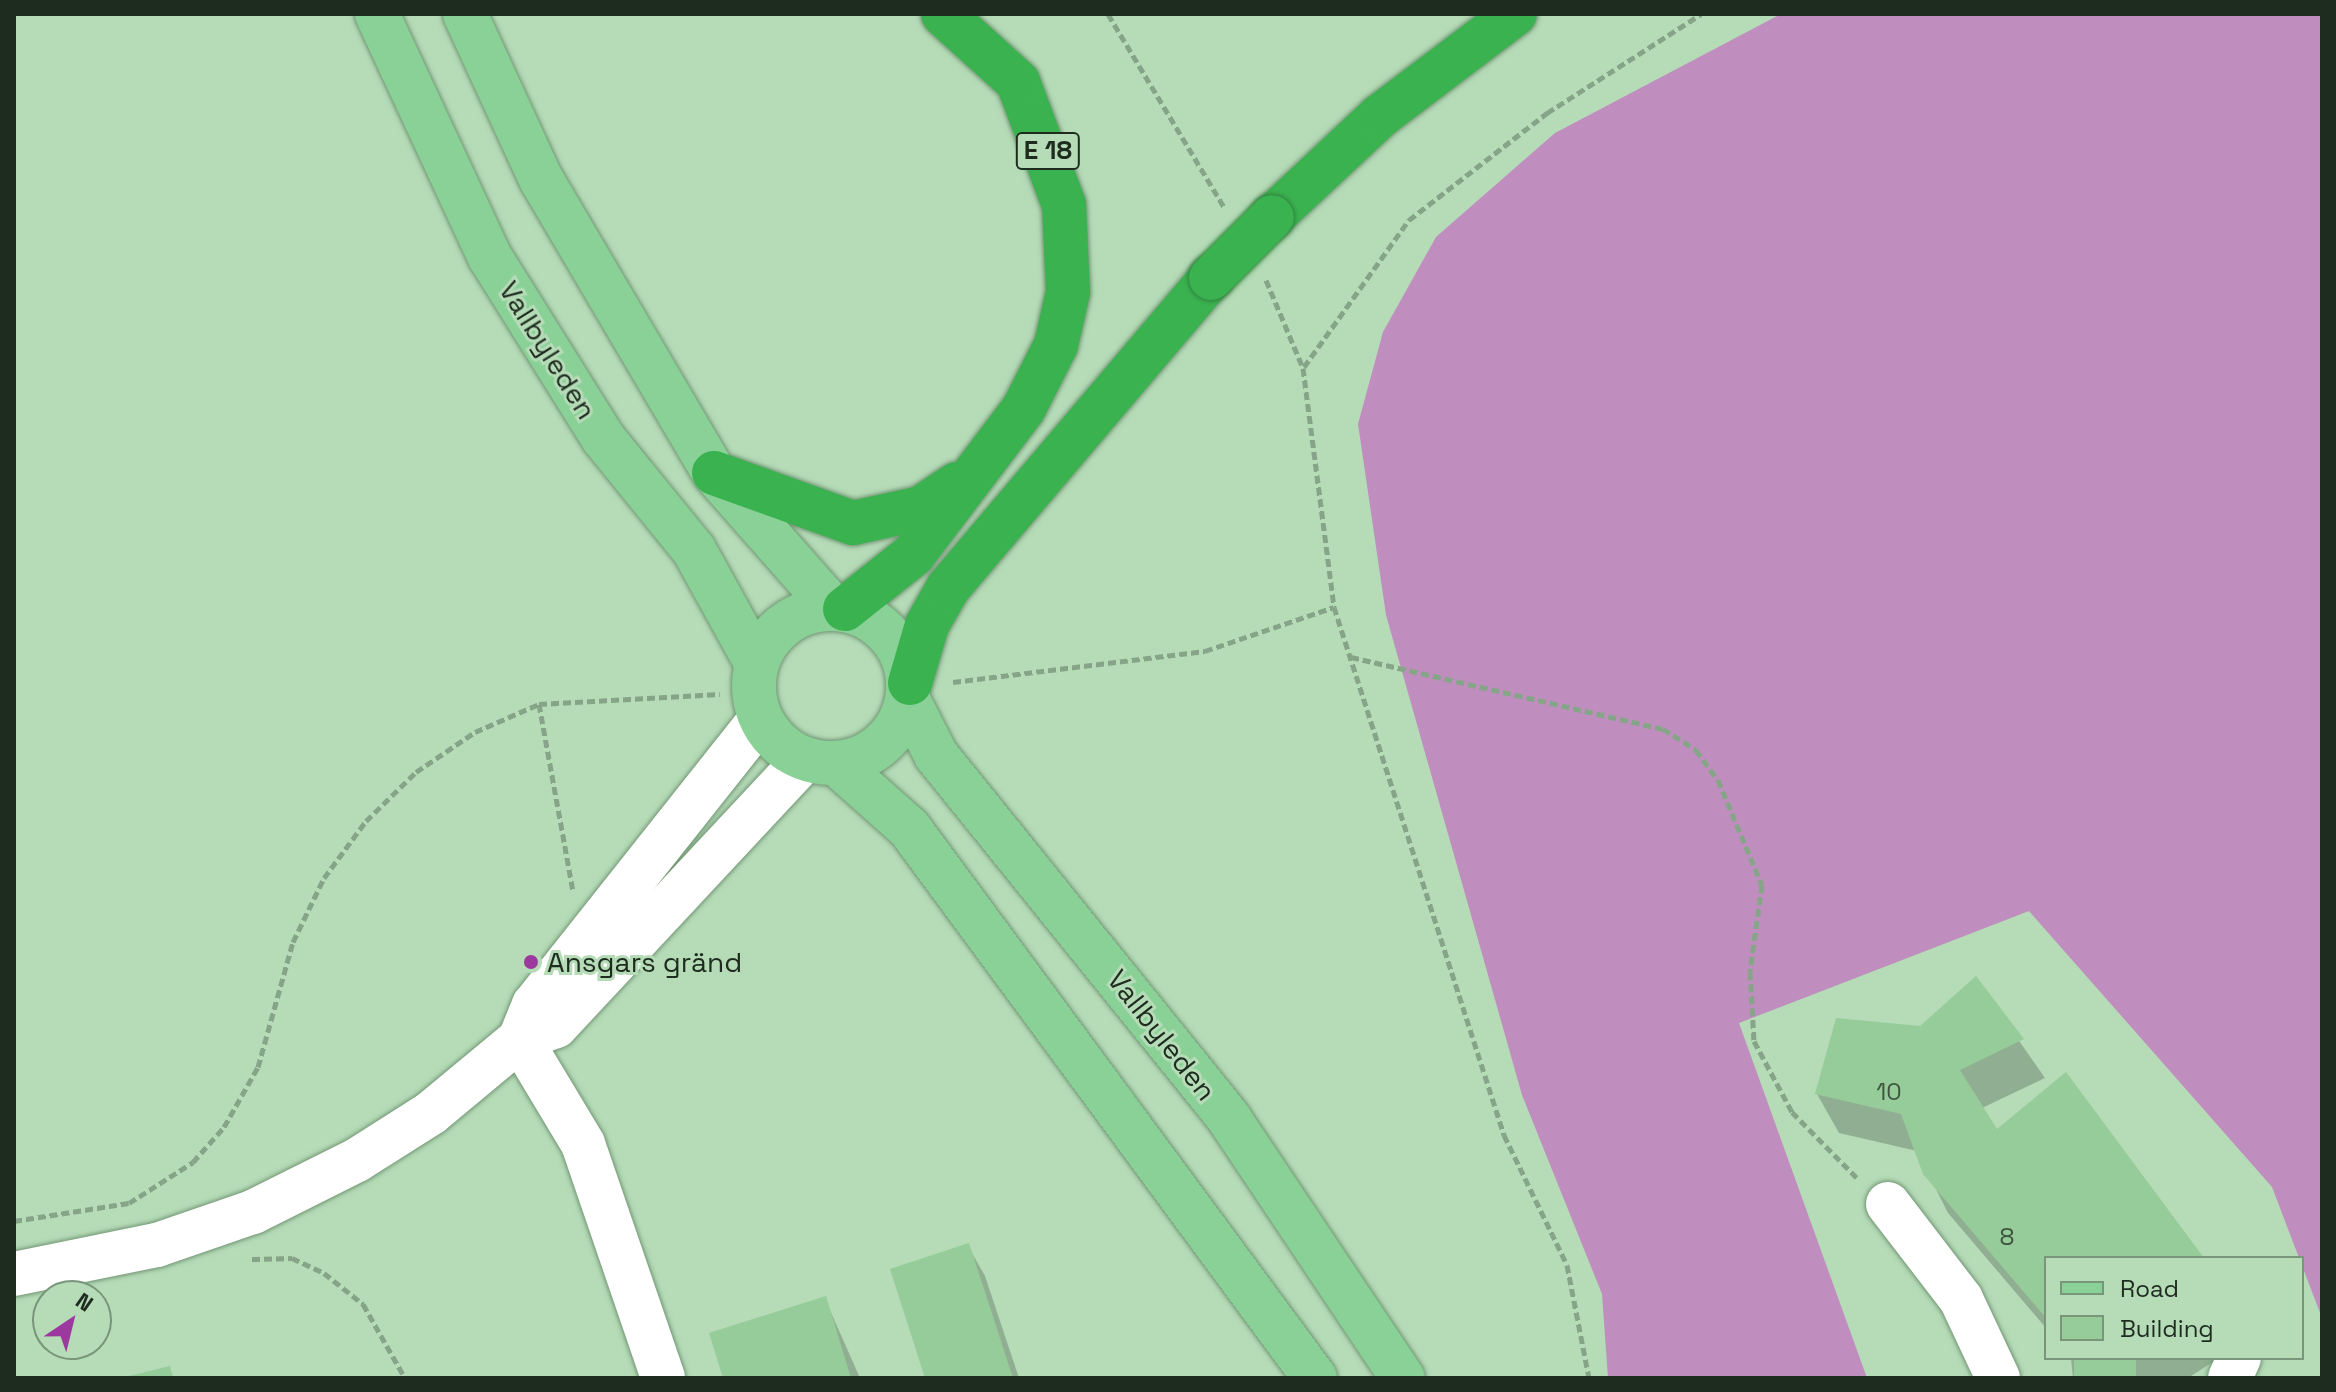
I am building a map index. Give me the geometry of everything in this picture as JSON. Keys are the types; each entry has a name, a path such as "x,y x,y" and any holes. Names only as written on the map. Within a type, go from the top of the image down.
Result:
{"highway":[{"name":"E 18","path":"839,609 913,555 984,464 1056,345 1070,238 1055,166 1018,82 943,14"},
{"path":"922,689 927,625 948,588 1211,278 1251,217 1515,14"},
{"name":"E 18","path":"714,473 853,523 881,522 921,508 984,464"}],"main road":[{"name":"Vallbyleden","path":"377,14 490,257 603,438 694,550 757,664"},
{"path":"465,14 541,179 714,473 839,609 889,634 922,689 880,747 821,763"},
{"path":"839,609 784,624 757,664 760,720 909,828 1315,1378"},
{"name":"Vallbyleden","path":"922,689 936,755 1230,1120 1403,1378"}],"street":[{"path":"520,1039 534,1005 760,720"},
{"path":"14,1274 157,1245 253,1212 419,1121 520,1039 556,1026 821,763"},
{"path":"520,1039 583,1144 663,1378"},
{"path":"1888,1204 1961,1299 1998,1378"}],"path":[{"path":"1108,14 1251,217"},
{"path":"1303,368 1409,220 1547,113 1701,14"},
{"path":"1262,272 1303,368 1334,607 1504,1135 1567,1265 1589,1378"},
{"path":"922,689 1205,651 1334,607"},
{"path":"1350,657 1663,729 1696,750 1718,780 1762,885 1749,1007 1765,1067 1808,1133 1888,1204"},
{"path":"14,1221 129,1203 193,1162 224,1127 258,1067 293,942 343,849 416,772 475,732 539,704 720,694"},
{"path":"539,704 573,897"},
{"path":"262,1256 292,1258 363,1304 405,1378"}],"shaded area":[{"path":"1781,14 2322,14 2322,1318 2304,1271 2304,1256 2298,1256 2272,1187 2029,911 1739,1023 1867,1378 1608,1378 1602,1294 1522,1095 1386,615 1358,424 1383,332 1436,237 1555,133"}],"building":[{"path":"1976,976 2024,1039 1960,1070 1997,1129 2066,1072 2203,1256 2044,1256 2044,1316 1923,1174 1901,1114 1815,1094 1836,1018 1920,1026"},
{"path":"969,1243 1013,1378 925,1378 890,1269"},
{"path":"826,1296 851,1378 723,1378 709,1333"},
{"path":"2074,1360 2136,1360 2136,1378 2074,1378"},
{"path":"170,1366 173,1378 125,1378 125,1377"}],"place":[{"name":"Ansgars gränd","path":"531,962"}]}
